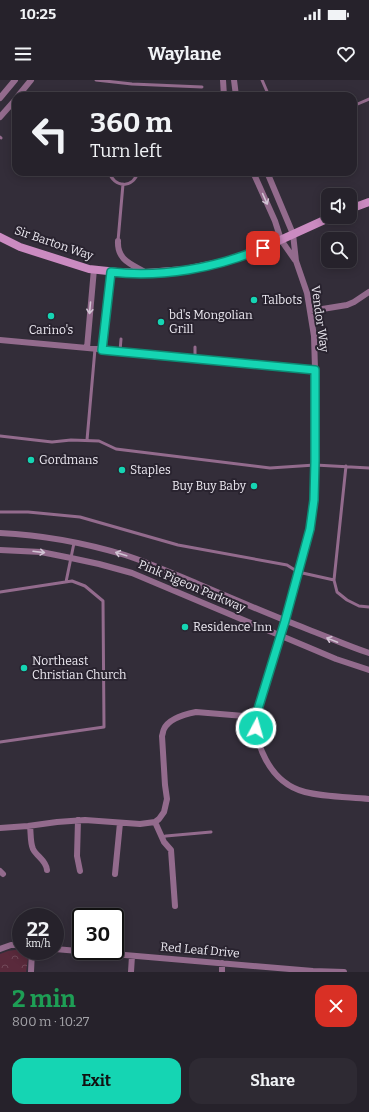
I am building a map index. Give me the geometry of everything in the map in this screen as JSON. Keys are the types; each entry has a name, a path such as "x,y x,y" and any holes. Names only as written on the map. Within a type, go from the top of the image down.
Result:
{"main road":[{"path":"357,206 369,202"},
{"name":"Sir Barton Way","path":"0,237 20,247 94,269 111,272 146,273 185,270 220,263 254,252 321,221"}],"street":[{"path":"0,98 15,80"},
{"path":"21,92 31,80"},
{"path":"223,80 224,92"},
{"path":"234,80 236,92"},
{"path":"0,117 12,104"},
{"name":"Vendor Way","path":"255,176 275,222 281,240 296,262"},
{"name":"Vendor Way","path":"269,176 293,234 296,262 307,293 310,311 314,336 315,465 314,500 311,522 285,621 256,717 256,728 264,757 273,771 294,788 305,792 369,798"},
{"path":"118,241 118,249 121,256 146,273"},
{"path":"87,348 94,269"},
{"path":"102,350 111,272"},
{"path":"310,311 347,305 369,292"},
{"path":"0,340 315,370"},
{"name":"Pink Pigeon Parkway","path":"0,533 44,537 74,542 102,548 127,556 151,564 285,621 369,653"},
{"name":"Pink Pigeon Parkway","path":"0,550 41,552 99,564 132,573 336,659 369,670"},
{"path":"0,828 78,820 140,824 154,822 159,819 164,812 167,799 162,736 164,729 176,718 196,712 256,717"},
{"path":"78,820 77,856 80,871"},
{"path":"115,874 120,822"},
{"path":"154,822 171,850 175,906"},
{"path":"30,826 33,849 45,862 48,870"},
{"path":"0,949 12,946"},
{"name":"Red Leaf Drive","path":"64,950 313,971 344,972"},
{"path":"131,972 132,956"},
{"path":"31,972 32,960"},
{"path":"222,963 222,972"}],"lane":[{"path":"96,80 202,87"},
{"path":"262,80 267,92"},
{"path":"357,104 369,100"},
{"path":"111,176 113,180 123,184 133,181 136,176"},
{"path":"118,241 123,184"},
{"path":"120,351 121,339"},
{"path":"195,347 195,358"},
{"path":"87,440 95,349"},
{"path":"0,436 52,442 71,440 99,441 116,449 270,468 315,465 369,468"},
{"path":"346,466 334,580 336,592 359,606 369,607"},
{"path":"0,512 28,512 80,517 178,545 287,565 298,572 334,580"},
{"path":"66,582 74,542"},
{"path":"0,592 72,581 85,586 103,602 104,727 0,742"},
{"path":"162,837 211,832"}],"green space":[{"path":"12,950 12,960 28,960 26,972 0,972 0,954"}],"place":[{"name":"Talbots","path":"254,300"},
{"name":"Carino's","path":"51,316"},
{"name":"bd's Mongolian Grill","path":"161,322"},
{"name":"Gordmans","path":"31,460"},
{"name":"Staples","path":"122,470"},
{"name":"Buy Buy Baby","path":"254,486"},
{"name":"Residence Inn","path":"185,627"},
{"name":"Northeast Christian Church","path":"24,668"}],"route":[{"path":"256,728 258,709 285,621 310,529 314,500 315,370 102,350 111,272 146,273 185,270 220,263 263,248"}]}
